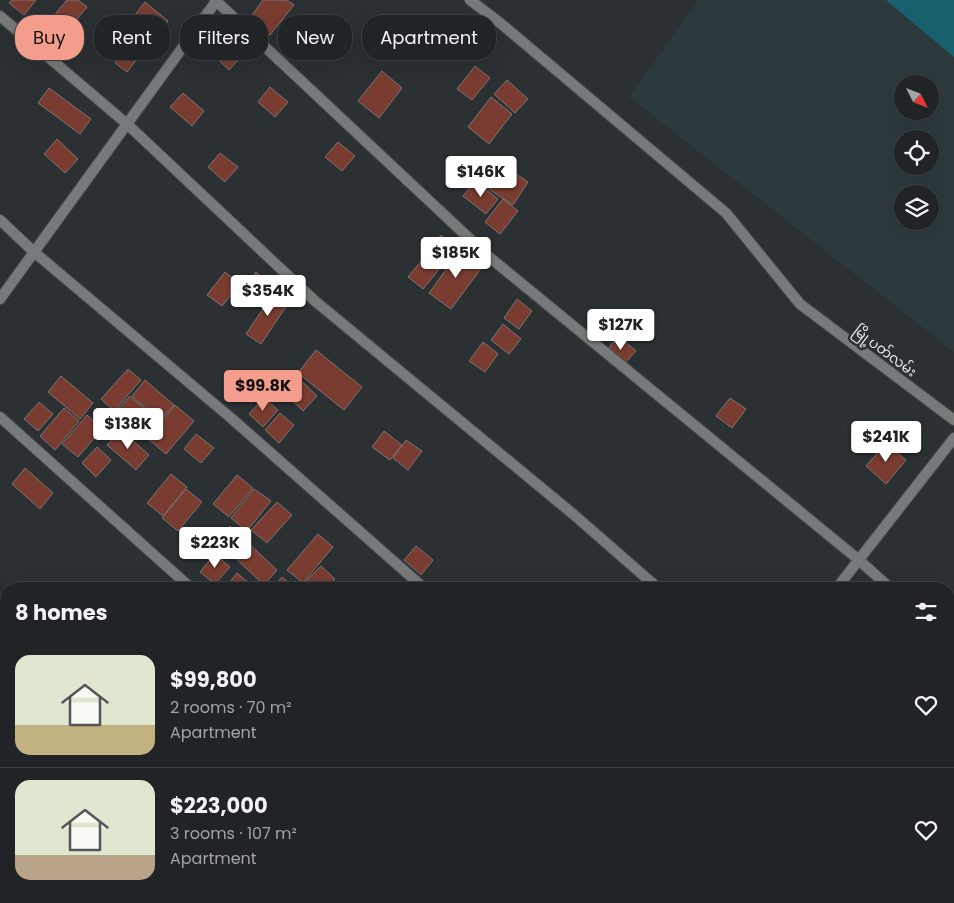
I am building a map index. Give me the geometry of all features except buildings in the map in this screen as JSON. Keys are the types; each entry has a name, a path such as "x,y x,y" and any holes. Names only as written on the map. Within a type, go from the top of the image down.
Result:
{"street":[{"path":"0,299 217,0 488,256 859,560 883,582"},
{"name":"မြို့ပတ်လမ်း","path":"470,0 499,22 726,213 800,304 954,420"},
{"path":"0,16 127,124 315,301 573,514 651,582"},
{"path":"0,220 34,252 231,418 417,582"},
{"path":"0,417 184,582"},
{"path":"842,582 954,438"}],"shaded area":[{"path":"698,0 954,0 954,352 629,97"},
{"path":"886,0 954,0 954,57"}]}
